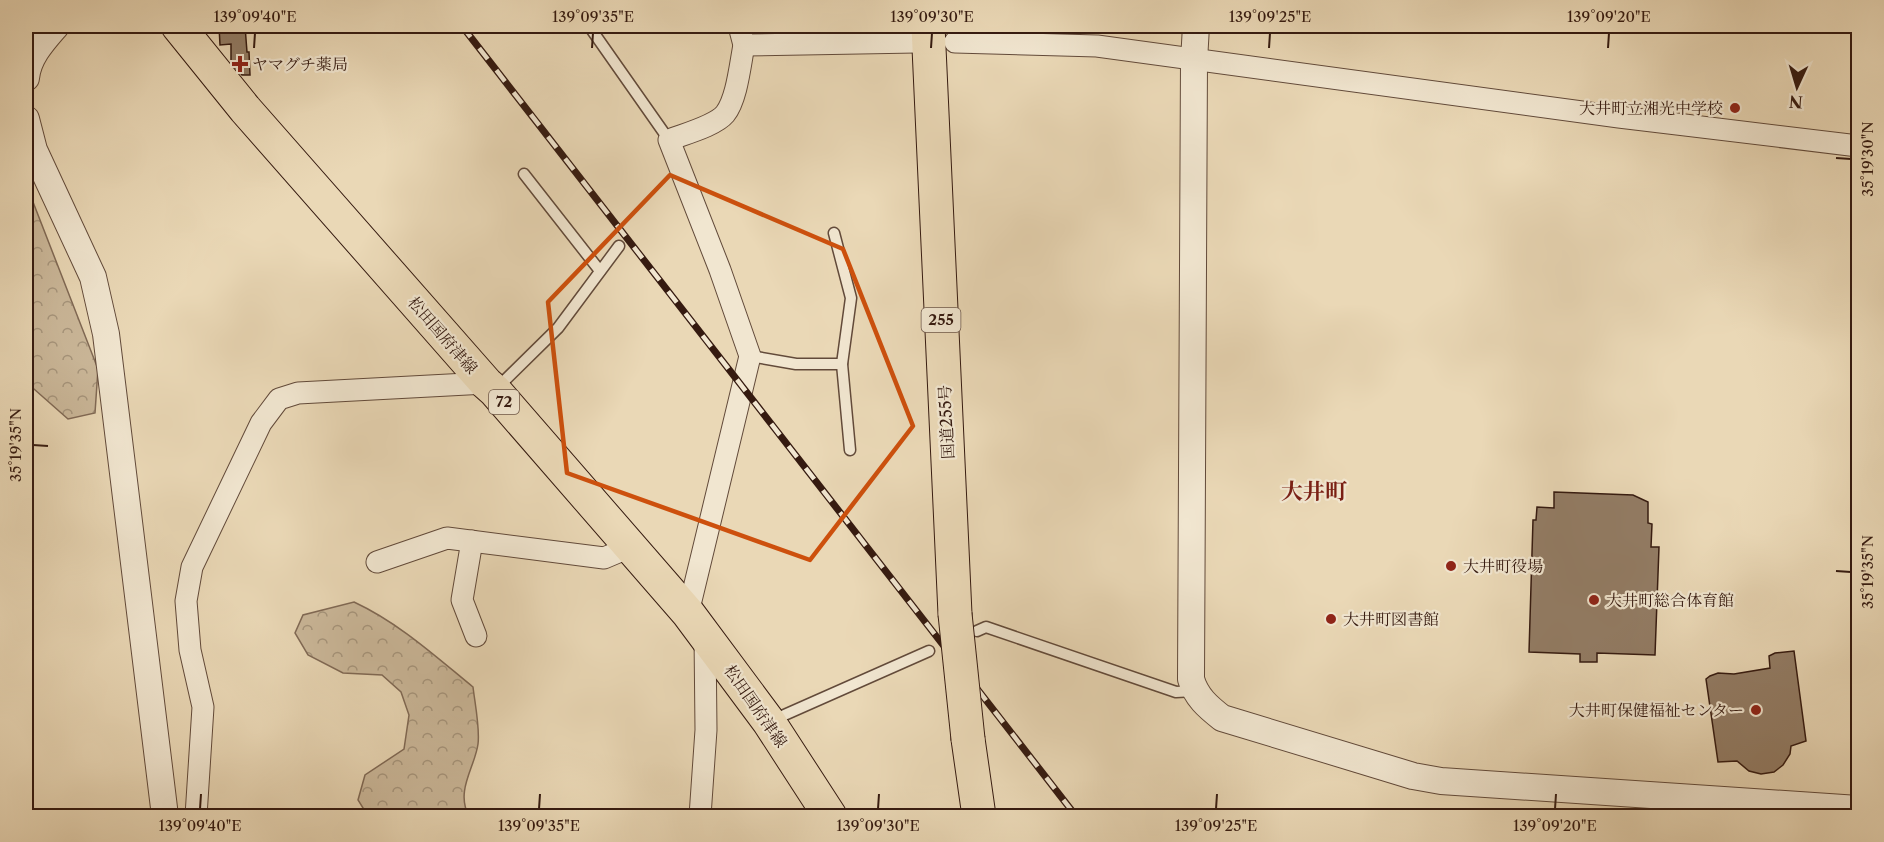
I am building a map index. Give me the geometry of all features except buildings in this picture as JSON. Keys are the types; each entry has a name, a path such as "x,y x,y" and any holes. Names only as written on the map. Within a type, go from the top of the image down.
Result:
{"main road":[{"name":"松田国府津線","path":"178,26 245,109 696,624 769,722 822,803 836,816"},
{"name":"国道255号","path":"922,34 966,622 968,740 979,816"}],"street":[{"path":"26,78 26,71 36,51 56,26"},
{"path":"1196,26 1191,680 1194,691 1204,703 1222,718 1413,776 1441,781 1754,809 1858,809"},
{"path":"700,816 706,730 696,624 750,356 720,270 669,140 708,125 724,115 732,101 742,35 922,34"},
{"path":"960,37 1097,46 1619,117 1858,146"},
{"path":"26,119 34,150 93,277 106,334 165,816"},
{"path":"196,816 203,707 190,650 186,602 192,567 261,423 279,399 298,393 490,387"},
{"path":"377,562 447,538 604,558 630,547"},
{"path":"472,542 462,600 477,636"}],"lane":[{"path":"589,26 669,140"},
{"path":"524,174 600,271"},
{"path":"834,233 851,298 842,364 850,450"},
{"path":"490,387 558,328 619,246"},
{"path":"750,356 796,364 842,364"},
{"path":"966,622 1176,692 1194,691"},
{"path":"769,722 929,651"}],"highlighted area":[{"path":"670,175 843,249 913,426 810,560 567,473 548,302"}],"green space":[{"path":"26,184 98,369 95,413 68,419 26,382"},
{"path":"354,602 401,630 473,687 478,723 478,744 465,788 465,807 469,816 368,816 358,800 365,775 404,749 409,715 401,692 382,675 343,673 308,655 295,633 303,615"}],"railway":[{"path":"462,26 1076,816"}],"place":[{"name":"ヤマグチ薬局","path":"240,64"},
{"name":"大井町立湘光中学校","path":"1735,108"},
{"name":"大井町役場","path":"1451,566"},
{"name":"大井町総合体育館","path":"1594,600"},
{"name":"大井町図書館","path":"1331,619"},
{"name":"大井町保健福祉センター","path":"1756,710"}],"district":[{"name":"大井町","path":"1314,491"}]}
